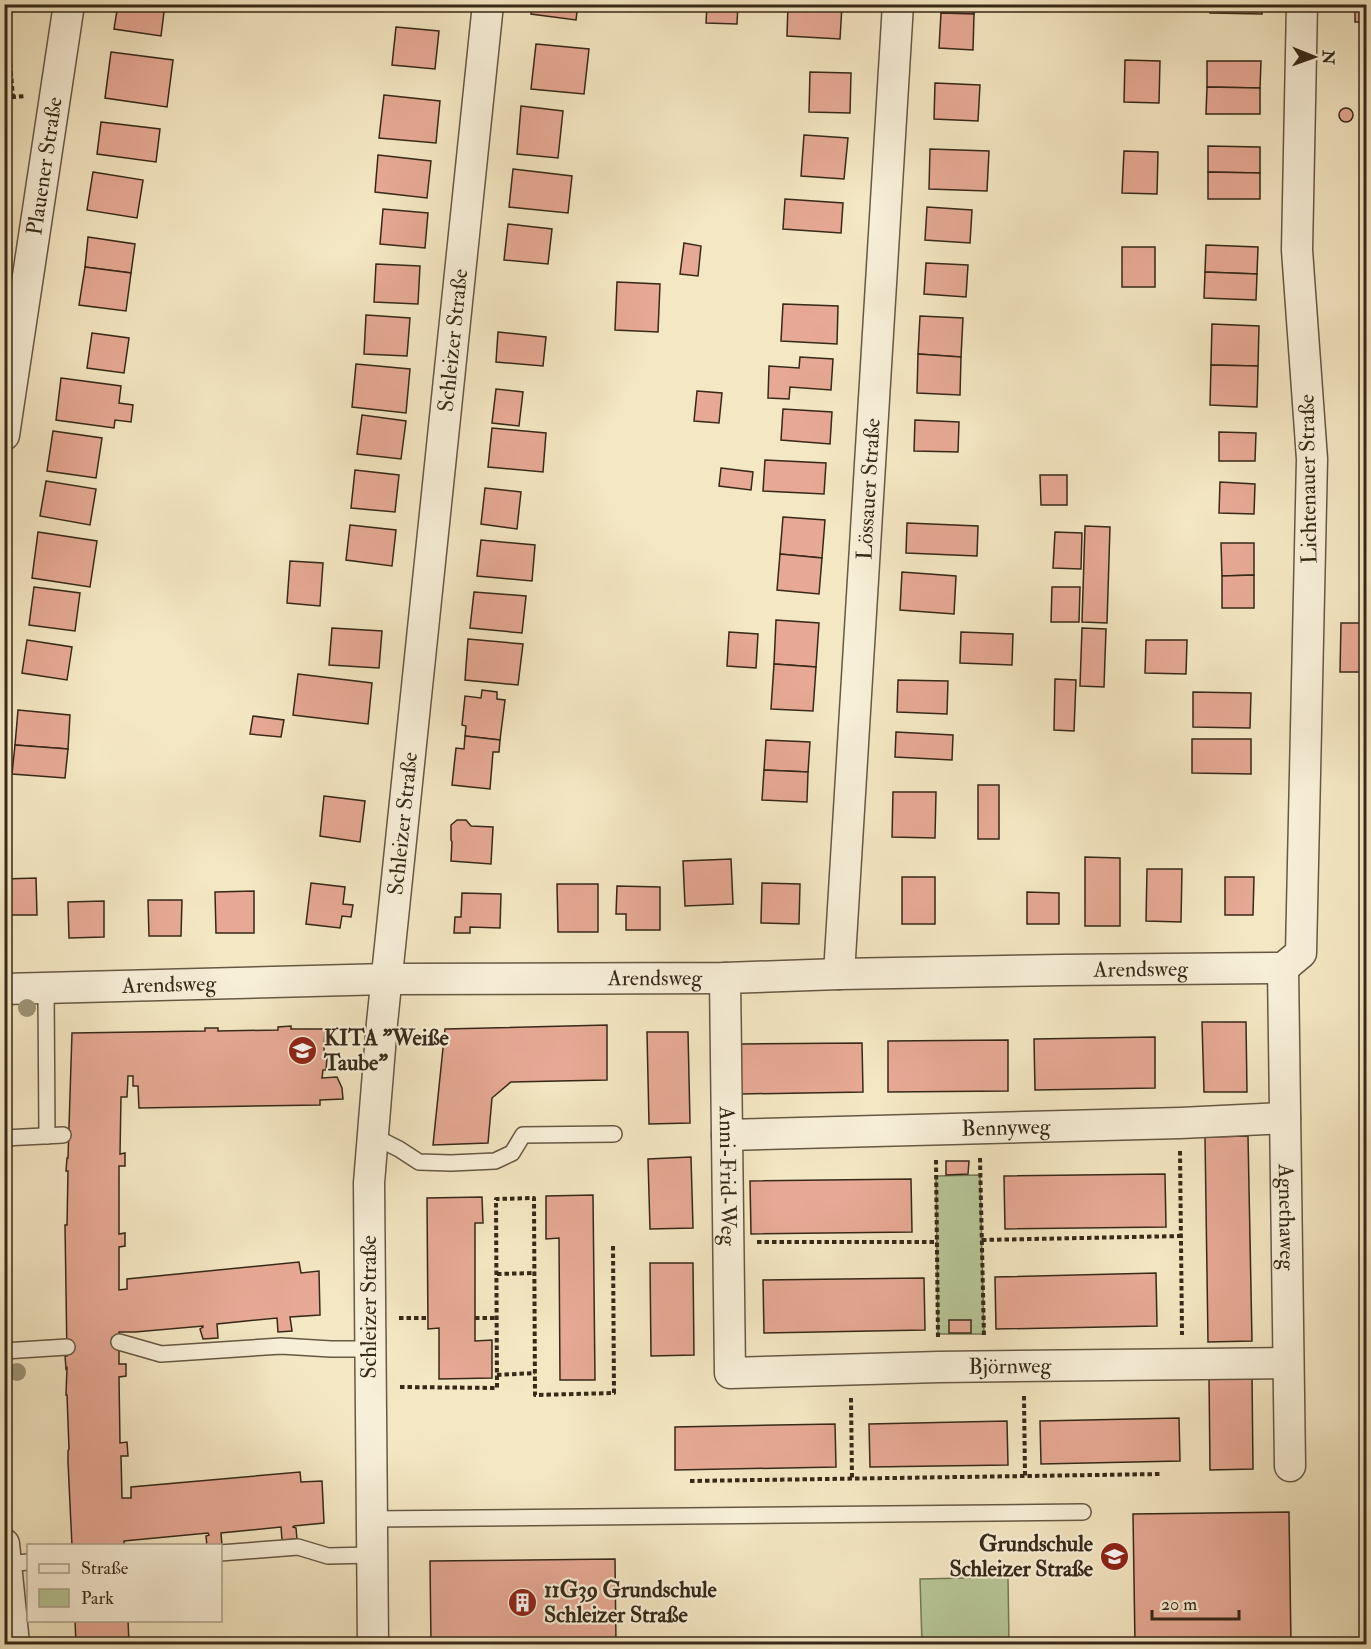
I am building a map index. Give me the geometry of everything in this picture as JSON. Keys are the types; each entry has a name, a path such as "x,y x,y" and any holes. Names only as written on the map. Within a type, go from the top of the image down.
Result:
{"street":[{"name":"Plauener Straße","path":"4,435 69,4"},
{"name":"Schleizer Straße","path":"373,1644 369,1388 371,1142 488,4"},
{"name":"Lössauer Straße","path":"839,974 898,4"},
{"name":"Lichtenauer Straße","path":"1292,960 1311,467 1297,250 1302,4"},
{"name":"Arendsweg","path":"4,989 387,980 725,978 1292,960"},
{"name":"Agnethaweg","path":"1290,1466 1285,1118 1292,960"},
{"name":"Anni-Frid-Weg","path":"725,978 730,1373"},
{"name":"Bennyweg","path":"727,1134 1180,1123 1285,1118"},
{"name":"Björnweg","path":"730,1373 984,1366 1288,1363"},
{"path":"13,1557 14,1644"}],"lane":[{"path":"4,1138 55,1135 46,988"},
{"path":"371,1142 385,1143 419,1162 451,1163 495,1161 512,1153 523,1135 614,1134"},
{"path":"119,1342 162,1354 281,1346 369,1349"},
{"path":"4,1351 67,1347"},
{"path":"371,1519 1083,1512"},
{"path":"222,1553 298,1547 328,1556 372,1555"}],"path":[{"path":"5,4 7,55 13,97"},
{"path":"1366,34 1366,167"},
{"path":"1180,1123 1182,1365"},
{"path":"979,1128 984,1366"},
{"path":"936,1129 939,1367"},
{"path":"369,1388 497,1388 496,1199 534,1198 535,1395 614,1393 613,1245"},
{"path":"982,1240 1181,1236"},
{"path":"729,1241 936,1242"},
{"path":"497,1274 535,1273"},
{"path":"475,1317 497,1318"},
{"path":"399,1318 429,1318"},
{"path":"1024,1366 1025,1476"},
{"path":"851,1369 852,1478"},
{"path":"497,1375 535,1374"},
{"path":"690,1481 1162,1474"}],"green space":[{"path":"980,1175 984,1334 938,1334 936,1176"},
{"path":"1008,1577 1009,1644 922,1644 920,1579"}],"building":[{"path":"118,4 165,4 161,36 114,29"},
{"path":"532,4 578,4 576,20 531,14"},
{"path":"707,4 738,4 737,24 706,23"},
{"path":"788,4 842,6 840,39 787,36"},
{"path":"941,4 974,4 974,14 941,13"},
{"path":"1126,4 1161,4 1161,10 1126,10"},
{"path":"1210,4 1262,4 1262,14 1210,13"},
{"path":"1355,4 1366,4 1366,22 1355,22"},
{"path":"941,13 974,14 973,50 939,48"},
{"path":"396,27 439,31 435,69 392,65"},
{"path":"536,44 589,49 584,94 531,89"},
{"path":"111,52 173,60 167,107 105,98"},
{"path":"1125,60 1160,61 1159,103 1124,102"},
{"path":"1207,61 1261,61 1260,88 1207,87"},
{"path":"810,72 851,73 850,113 809,112"},
{"path":"935,83 980,85 978,121 934,119"},
{"path":"1207,87 1260,88 1260,114 1206,114"},
{"path":"384,95 440,101 436,143 379,138"},
{"path":"521,106 563,111 558,158 517,154"},
{"path":"1343,108 1349,108 1353,115 1349,122 1343,122 1339,118 1339,112"},
{"path":"101,122 160,129 156,162 97,154"},
{"path":"804,135 848,138 844,179 801,176"},
{"path":"1208,146 1260,147 1260,173 1208,172"},
{"path":"930,149 989,151 987,191 929,189"},
{"path":"1124,151 1158,152 1157,194 1122,193"},
{"path":"378,155 431,161 427,198 375,192"},
{"path":"513,169 572,176 568,213 509,207"},
{"path":"93,172 143,180 137,218 87,210"},
{"path":"1208,172 1260,173 1260,199 1208,199"},
{"path":"785,199 843,203 841,233 783,229"},
{"path":"927,207 972,210 970,243 925,240"},
{"path":"383,209 428,213 425,248 380,244"},
{"path":"508,224 552,229 548,264 504,260"},
{"path":"88,237 135,244 131,273 85,267"},
{"path":"684,243 701,246 698,276 680,274"},
{"path":"1206,245 1258,247 1257,274 1205,272"},
{"path":"1122,247 1155,247 1155,287 1122,287"},
{"path":"926,263 968,265 966,297 924,294"},
{"path":"376,264 420,266 418,304 374,302"},
{"path":"85,267 131,273 126,311 79,305"},
{"path":"1205,272 1257,274 1256,300 1204,298"},
{"path":"617,282 660,284 658,332 615,330"},
{"path":"783,304 838,306 837,344 781,341"},
{"path":"366,315 410,318 407,356 364,354"},
{"path":"920,316 963,318 961,357 918,354"},
{"path":"1212,324 1259,326 1258,366 1211,365"},
{"path":"498,332 546,337 543,366 496,362"},
{"path":"92,333 129,338 124,373 87,368"},
{"path":"918,354 961,357 960,395 917,393"},
{"path":"800,357 833,359 831,390 790,387 789,399 768,398 769,366 799,368"},
{"path":"356,364 410,369 406,413 352,407"},
{"path":"1211,365 1258,366 1257,407 1210,405"},
{"path":"61,378 121,386 119,403 133,405 131,422 115,420 114,428 56,420"},
{"path":"496,389 523,392 519,426 492,423"},
{"path":"697,391 722,393 719,423 694,421"},
{"path":"783,409 832,412 830,444 781,440"},
{"path":"362,415 406,421 401,459 357,454"},
{"path":"915,420 959,422 958,452 914,451"},
{"path":"492,428 546,433 543,472 488,467"},
{"path":"53,431 102,438 96,478 47,471"},
{"path":"1219,432 1256,433 1255,461 1219,461"},
{"path":"765,460 826,463 824,494 763,491"},
{"path":"721,468 753,472 751,490 719,486"},
{"path":"355,470 399,475 395,512 351,508"},
{"path":"1040,475 1067,475 1067,505 1041,505"},
{"path":"46,481 96,489 90,525 40,516"},
{"path":"1220,482 1255,484 1254,514 1219,513"},
{"path":"485,488 521,492 517,529 481,524"},
{"path":"783,517 825,520 822,558 780,554"},
{"path":"907,523 978,526 977,556 906,553"},
{"path":"350,525 396,530 392,566 346,560"},
{"path":"1085,526 1110,527 1107,623 1082,622"},
{"path":"38,532 97,541 90,587 32,578"},
{"path":"1055,532 1082,533 1081,569 1053,568"},
{"path":"481,540 535,545 532,581 477,576"},
{"path":"1221,543 1254,543 1254,575 1222,576"},
{"path":"780,554 822,558 819,594 777,590"},
{"path":"290,561 323,563 320,606 287,603"},
{"path":"902,572 956,576 954,614 900,610"},
{"path":"1254,575 1254,608 1222,608 1222,576"},
{"path":"34,587 80,593 75,631 29,625"},
{"path":"1052,587 1080,587 1079,622 1051,622"},
{"path":"474,592 526,596 522,633 470,628"},
{"path":"776,620 819,623 816,667 774,664"},
{"path":"1341,623 1366,623 1366,672 1340,672"},
{"path":"332,628 382,631 379,668 329,665"},
{"path":"1082,628 1106,629 1104,687 1080,686"},
{"path":"729,632 758,634 756,668 727,666"},
{"path":"961,632 1013,634 1012,665 960,663"},
{"path":"468,639 523,644 518,685 465,680"},
{"path":"27,640 72,647 67,680 22,673"},
{"path":"1146,640 1187,640 1186,674 1145,673"},
{"path":"774,664 816,667 813,711 771,709"},
{"path":"298,674 372,683 368,724 293,715"},
{"path":"1055,679 1076,680 1074,731 1054,730"},
{"path":"898,680 948,681 947,714 897,712"},
{"path":"482,690 497,692 497,699 505,700 500,740 465,736 466,726 462,725 465,696 481,698"},
{"path":"1193,692 1251,693 1250,728 1193,727"},
{"path":"18,710 70,715 68,749 15,745"},
{"path":"253,716 284,720 281,737 250,734"},
{"path":"896,732 953,735 952,760 895,757"},
{"path":"465,736 500,740 499,752 493,752 490,789 452,785 456,748 464,749"},
{"path":"1192,739 1251,739 1251,774 1192,773"},
{"path":"766,740 810,742 808,772 764,770"},
{"path":"15,745 68,749 65,778 12,774"},
{"path":"764,770 808,772 807,802 762,800"},
{"path":"978,785 999,785 999,839 978,839"},
{"path":"893,792 936,792 935,838 892,837"},
{"path":"324,796 365,801 360,842 320,836"},
{"path":"457,820 466,820 471,826 493,827 491,864 451,861 451,825"},
{"path":"1085,857 1120,858 1120,926 1085,926"},
{"path":"731,859 733,904 685,906 683,861"},
{"path":"1147,869 1182,869 1181,922 1146,921"},
{"path":"902,877 935,877 935,924 902,924"},
{"path":"1225,877 1254,877 1253,915 1225,915"},
{"path":"36,878 37,915 4,915 4,879"},
{"path":"311,883 345,887 343,904 353,905 351,917 342,916 340,928 306,924"},
{"path":"762,883 800,884 799,924 761,923"},
{"path":"557,884 598,884 598,932 558,932"},
{"path":"617,886 660,887 660,930 626,930 626,914 616,914"},
{"path":"254,891 254,933 216,933 215,892"},
{"path":"1027,892 1059,893 1059,924 1027,924"},
{"path":"462,893 501,894 500,928 470,927 470,933 454,933 455,917 461,917"},
{"path":"148,900 182,900 181,936 149,936"},
{"path":"104,901 104,937 69,938 68,902"},
{"path":"1202,1022 1246,1022 1247,1092 1204,1092"},
{"path":"607,1025 607,1080 511,1082 492,1098 488,1143 433,1145 445,1029"},
{"path":"278,1027 325,1029 324,1050 327,1058 326,1070 323,1070 322,1078 337,1077 342,1088 343,1099 320,1100 320,1105 139,1108 138,1086 133,1086 133,1076 128,1076 127,1097 121,1097 120,1154 125,1153 125,1166 119,1166 119,1234 125,1233 125,1246 119,1247 119,1290 127,1289 127,1279 299,1262 301,1273 319,1271 320,1315 290,1317 292,1331 278,1332 277,1318 217,1324 218,1338 203,1339 200,1329 203,1326 119,1332 119,1364 126,1364 126,1376 119,1377 120,1443 127,1442 128,1456 121,1456 122,1498 131,1498 131,1487 300,1472 301,1482 322,1481 324,1523 294,1526 297,1539 282,1540 281,1527 221,1533 222,1544 207,1544 208,1533 124,1541 124,1544 72,1544 65,1356 67,1356 65,1225 67,1225 68,1171 66,1171 72,1033 205,1031 205,1028 218,1028 218,1031 278,1030"},
{"path":"647,1032 688,1032 690,1123 649,1124"},
{"path":"1155,1037 1155,1088 1035,1090 1034,1039"},
{"path":"1008,1040 1008,1091 888,1092 888,1041"},
{"path":"862,1043 863,1092 741,1094 741,1044"},
{"path":"1248,1136 1252,1341 1208,1342 1205,1137"},
{"path":"691,1157 693,1228 650,1229 648,1159"},
{"path":"946,1161 969,1161 968,1174 946,1175"},
{"path":"1165,1174 1166,1227 1005,1229 1004,1176"},
{"path":"911,1179 912,1232 751,1234 750,1181"},
{"path":"593,1195 595,1380 560,1380 559,1238 546,1239 546,1196"},
{"path":"482,1197 483,1223 475,1223 475,1341 492,1340 492,1378 439,1379 439,1328 428,1329 427,1198"},
{"path":"650,1263 693,1263 694,1355 651,1356"},
{"path":"1156,1273 1157,1326 996,1329 995,1277"},
{"path":"924,1278 925,1330 764,1333 763,1280"},
{"path":"949,1320 971,1320 971,1333 949,1333"},
{"path":"1209,1376 1252,1376 1253,1469 1210,1470"},
{"path":"1179,1418 1180,1461 1041,1464 1040,1421"},
{"path":"1007,1421 1008,1465 870,1467 869,1424"},
{"path":"835,1424 836,1467 675,1470 675,1427"},
{"path":"1289,1512 1291,1644 1135,1644 1133,1514"},
{"name":"11G39 Grundschule Schleizer Straße","path":"615,1559 616,1644 431,1644 430,1561"},
{"path":"75,1622 128,1622 129,1644 76,1644"}],"place":[{"name":"KITA \"Weiße Taube\"","path":"303,1051"},
{"name":"Grundschule Schleizer Straße","path":"1114,1557"},
{"name":"11G39 Grundschule Schleizer Straße","path":"523,1603"}]}
